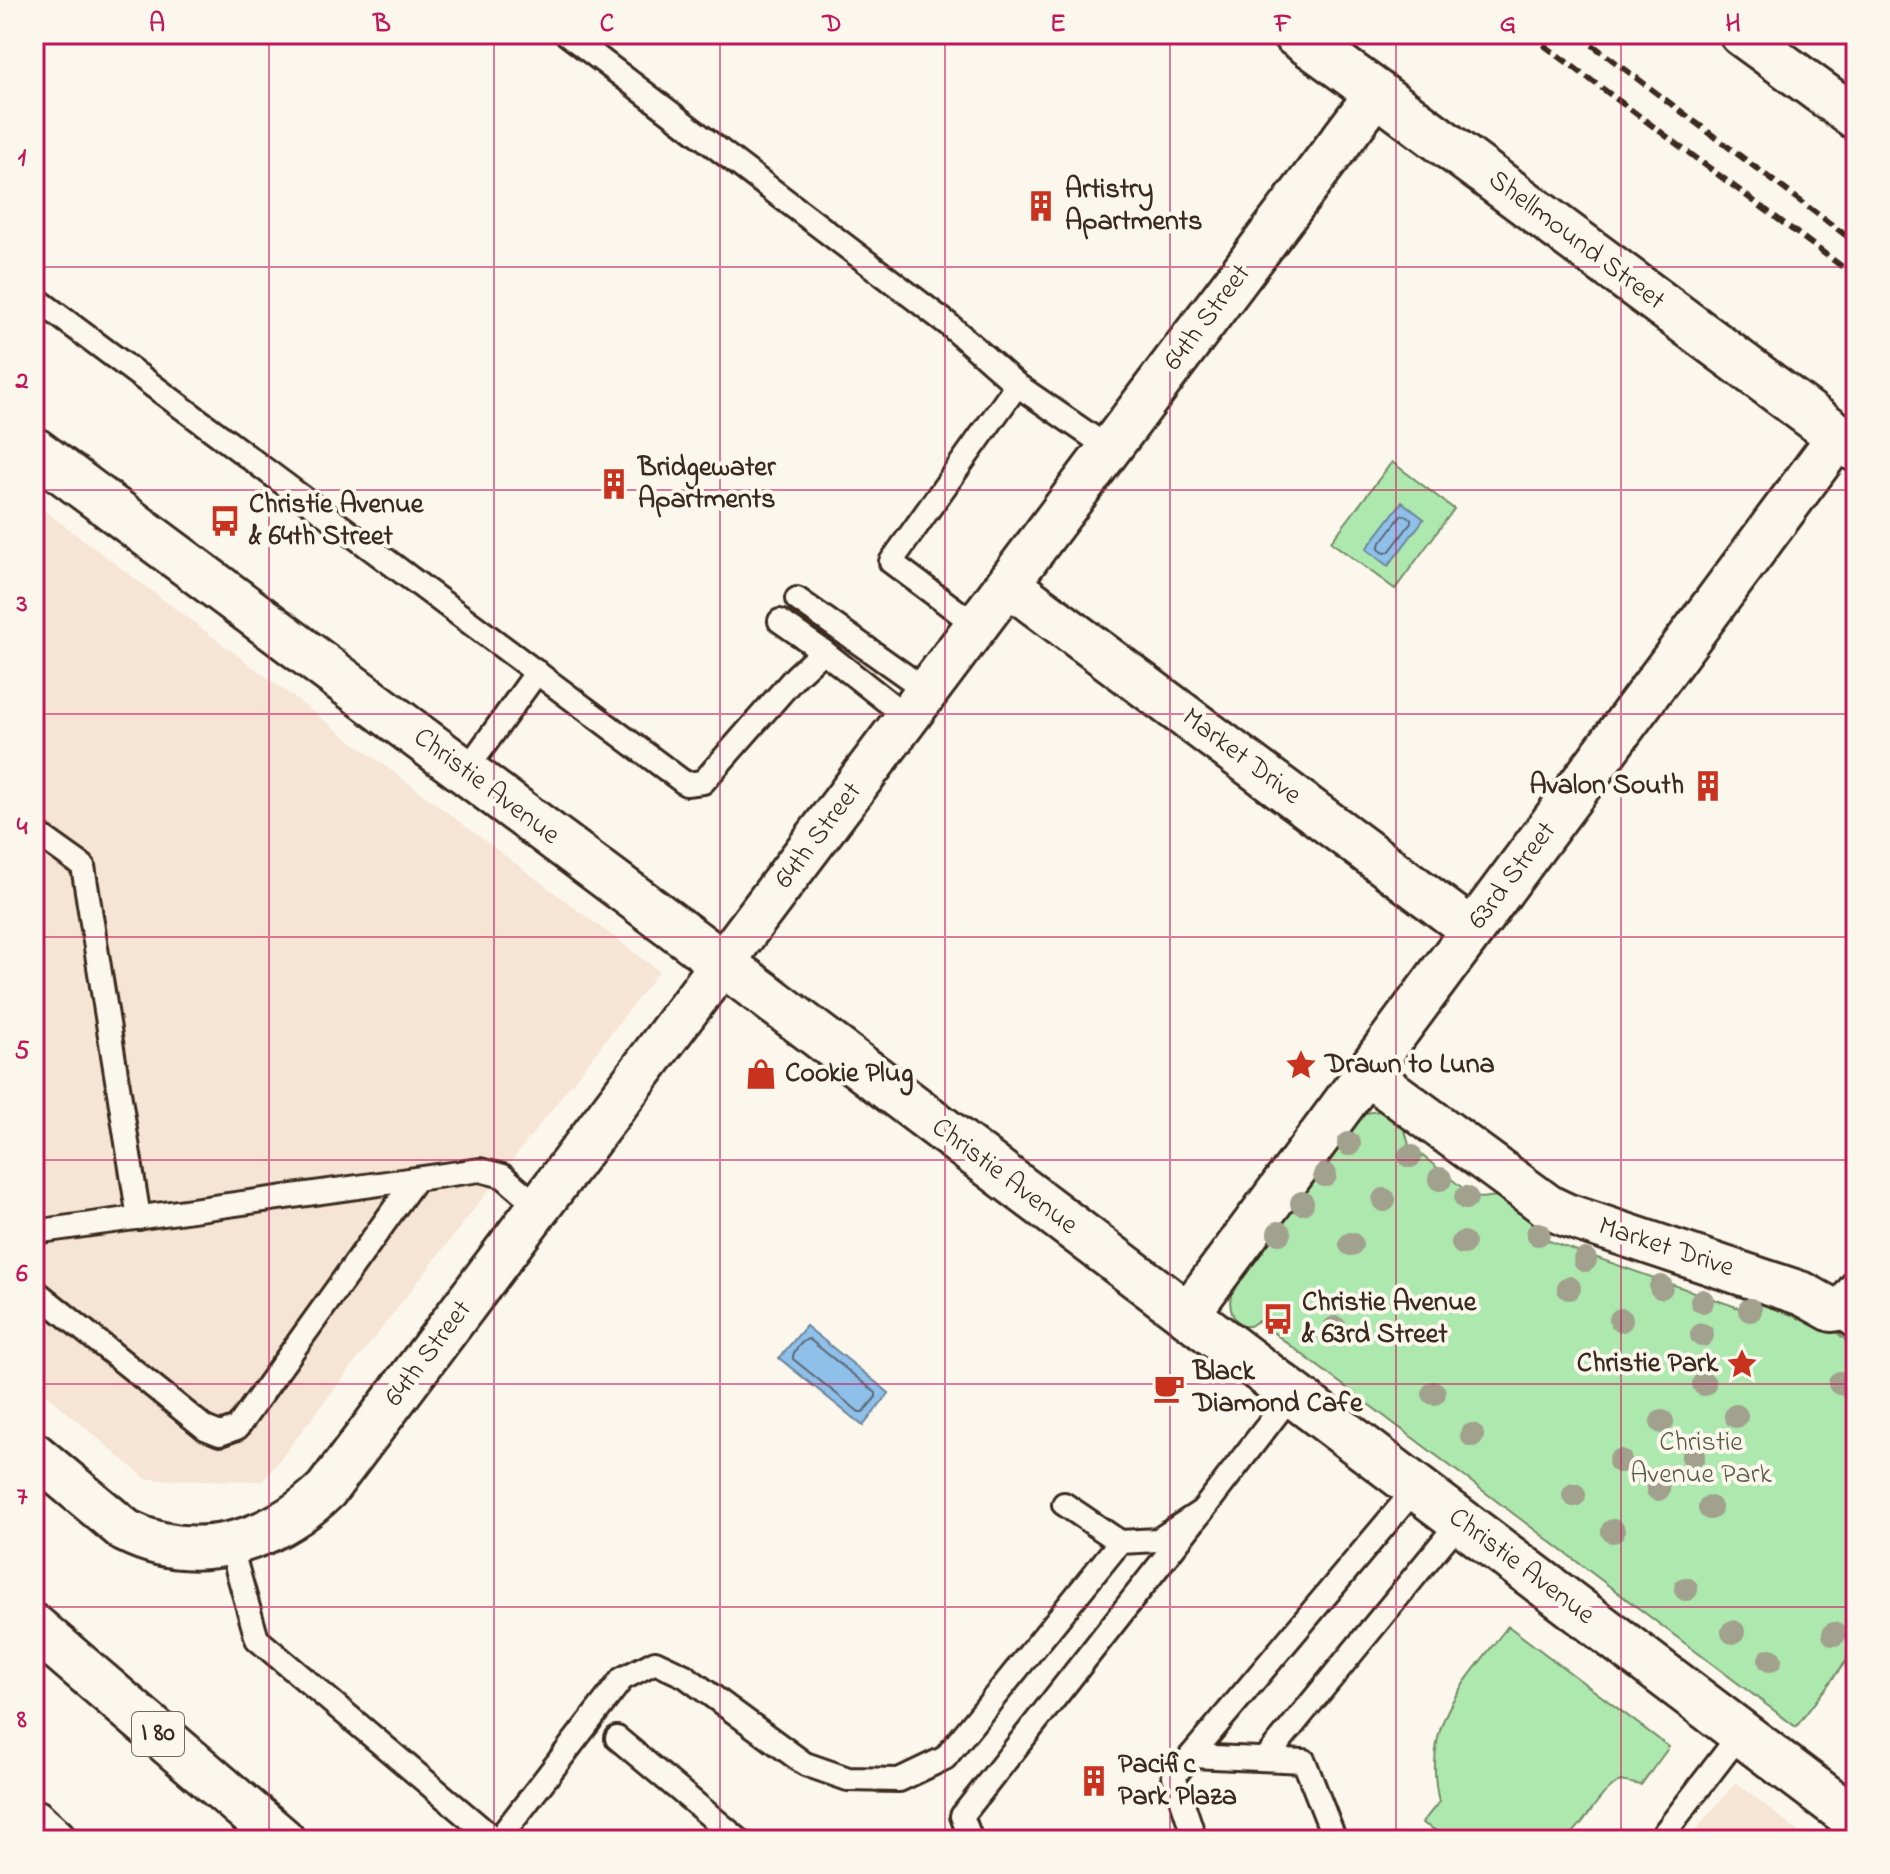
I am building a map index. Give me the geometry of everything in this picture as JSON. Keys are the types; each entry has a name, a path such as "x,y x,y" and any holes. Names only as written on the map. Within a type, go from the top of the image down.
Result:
{"main road":[{"name":"Shellmound Street","path":"1295,34 1848,443"},
{"name":"Christie Avenue","path":"34,450 723,964 1856,1820"},
{"name":"I 80","path":"34,1627 282,1840"},
{"path":"34,1822 54,1840"}],"street":[{"path":"1741,34 1856,118"},
{"name":"64th Street","path":"34,1454 108,1517 144,1540 185,1549 208,1549 251,1539 292,1519 326,1490 1377,93"},
{"name":"63rd Street","path":"1187,1315 1472,930 1848,443"},
{"name":"Market Drive","path":"1008,584 1472,930"},
{"name":"Market Drive","path":"1366,1073 1549,1207 1803,1294 1848,1306"}],"lane":[{"path":"567,34 948,324 1017,385 1110,449"},
{"path":"34,297 686,784 703,782 796,676 823,651"},
{"path":"977,626 891,562 1017,385"},
{"path":"797,599 918,704"},
{"path":"780,621 823,651 918,704"},
{"path":"465,772 537,672"},
{"path":"34,831 83,866 139,1218"},
{"path":"34,1232 480,1170 503,1176 540,1208"},
{"path":"34,1290 205,1428 220,1434 237,1428 415,1180"},
{"path":"971,1840 962,1816 1292,1394"},
{"path":"1195,1840 1174,1776 1416,1488"},
{"path":"1064,1504 1120,1542 1158,1540 1202,1511"},
{"path":"1266,1758 1460,1521"},
{"path":"230,1544 257,1639 497,1840 622,1679 655,1662 685,1676 805,1764 848,1779 899,1780 945,1758 1120,1542"},
{"path":"1659,1840 1741,1733"},
{"path":"617,1738 739,1840"},
{"path":"1191,1756 1304,1761 1335,1840"}],"shaded area":[{"path":"34,503 659,971 263,1481 146,1479 34,1384"},
{"path":"1736,1782 1808,1840 1688,1840"}],"green space":[{"path":"1392,462 1454,509 1395,589 1331,542"},
{"name":"Christie Avenue Park","path":"1379,1111 1403,1123 1409,1145 1470,1194 1480,1198 1498,1196 1536,1222 1549,1241 1739,1308 1760,1300 1827,1324 1856,1349 1856,1369 1850,1377 1856,1381 1856,1648 1796,1727 1258,1321 1242,1326 1234,1318 1230,1303 1233,1287 1360,1117"},
{"path":"1508,1626 1669,1747 1641,1785 1620,1781 1611,1787 1565,1840 1504,1840 1483,1830 1475,1840 1453,1840 1422,1823 1439,1802 1435,1774 1436,1749 1450,1706"}],"water":[{"path":"1402,502 1424,519 1388,566 1366,549"},
{"path":"806,1326 889,1393 863,1426 779,1358"}],"railway":[{"path":"1529,34 1856,277"},
{"path":"1578,34 1856,243"}],"place":[{"name":"Artistry Apartments","path":"1041,206"},
{"name":"Bridgewater Apartments","path":"614,484"},
{"name":"Christie Avenue & 64th Street","path":"225,521"},
{"name":"Avalon South","path":"1708,786"},
{"name":"Drawn to Luna","path":"1301,1065"},
{"name":"Cookie Plug","path":"761,1074"},
{"name":"Christie Avenue & 63rd Street","path":"1278,1319"},
{"name":"Christie Park","path":"1742,1364"},
{"name":"Black Diamond Cafe","path":"1169,1388"},
{"name":"Pacific Park Plaza","path":"1094,1781"}]}
